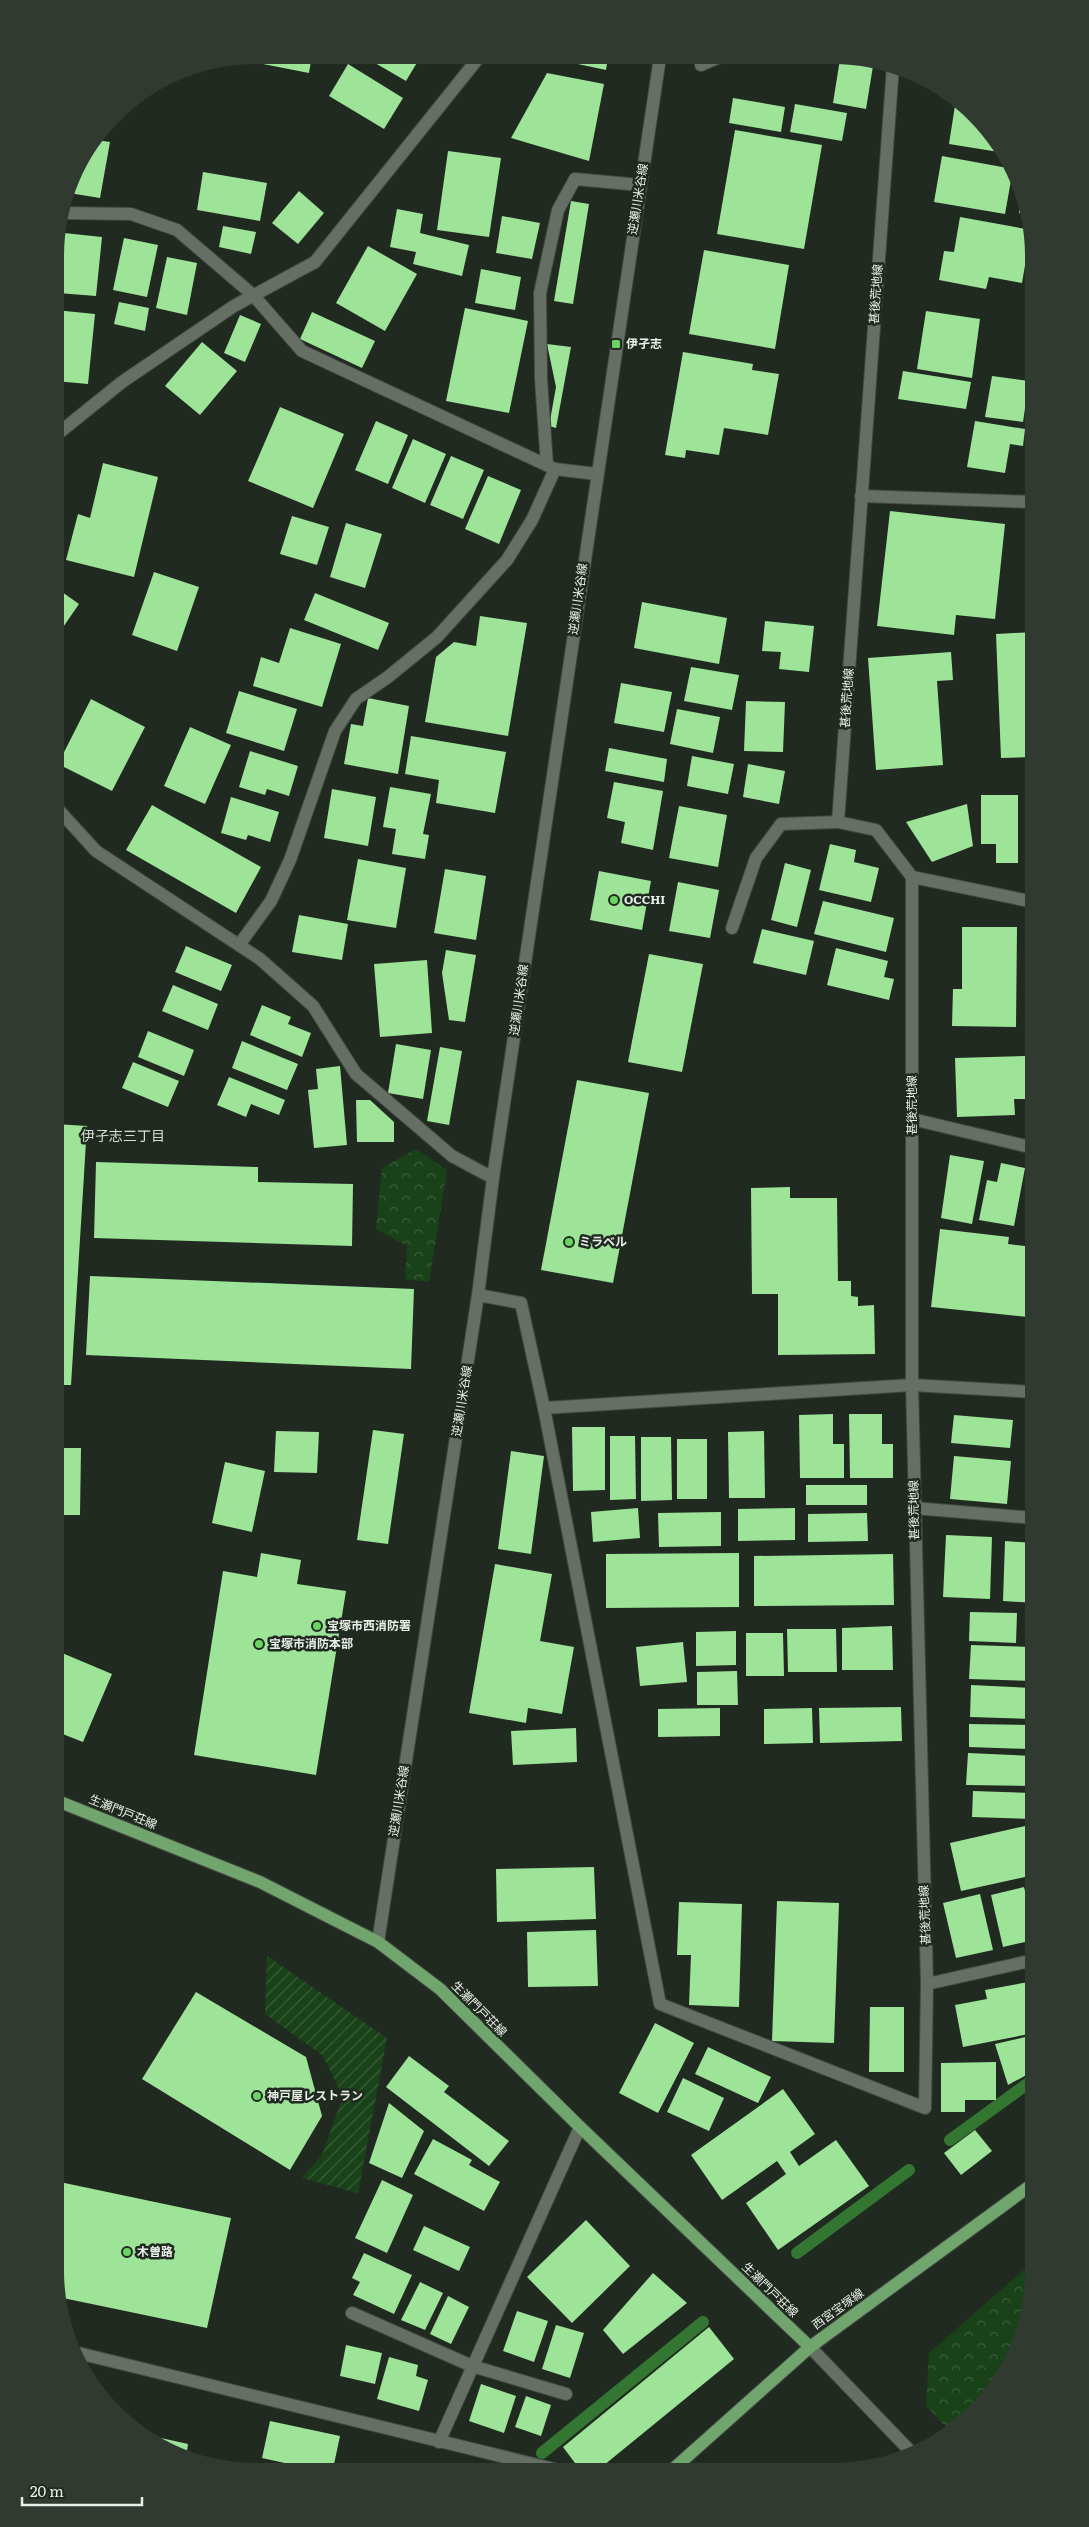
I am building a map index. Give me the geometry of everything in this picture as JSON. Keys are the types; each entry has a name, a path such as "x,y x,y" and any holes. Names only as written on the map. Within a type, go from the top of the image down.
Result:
{"main road":[{"name":"生瀬門戸荘線","path":"64,1804 260,1882 378,1942 440,1989 580,2127 810,2347"},
{"name":"西宮宝塚線","path":"680,2463 810,2347 1025,2190"}],"street":[{"path":"64,429 122,382 234,306 315,262 474,64"},
{"name":"逆瀬川米谷線","path":"378,1942 478,1295 493,1178 596,474 659,64"},
{"path":"701,66 705,64"},
{"name":"甚後荒地線","path":"838,822 892,73"},
{"path":"239,945 275,893 290,860 335,731 356,699 388,677 437,637 507,560 532,520 551,467 541,379 540,293 558,210 575,179 640,185"},
{"path":"69,212 131,214 177,230 253,295 302,351 551,467 596,474"},
{"path":"862,496 1025,502"},
{"path":"64,816 96,851 260,959 313,1006 356,1074 452,1156 493,1178"},
{"path":"732,928 756,858 781,824 838,822 876,830 912,877 1025,900"},
{"name":"甚後荒地線","path":"544,1408 660,2004 925,2108 927,1984 912,1385 912,877"},
{"path":"912,1119 1025,1146"},
{"path":"478,1295 521,1303 544,1408 912,1385 1025,1391"},
{"path":"914,1508 1025,1517"},
{"path":"927,1984 1025,1962"},
{"path":"438,2442 580,2127"},
{"path":"352,2313 472,2366 566,2394"},
{"path":"810,2347 908,2449"},
{"path":"83,2354 528,2463"}],"green space":[{"path":"416,1149 447,1170 429,1282 405,1279 407,1246 376,1229 382,1168"},
{"path":"267,1956 387,2038 358,2193 302,2178 322,2155 343,2096 322,2055 265,2014"},
{"path":"1025,2269 1022,2308 1011,2345 986,2388 960,2416 946,2427 926,2406 929,2353"}],"building":[{"path":"263,64 310,64 309,73"},
{"path":"348,64 403,98 384,129 329,96"},
{"path":"377,64 416,64 406,81"},
{"path":"578,64 607,64 606,70"},
{"path":"839,64 873,68 866,109 833,103"},
{"path":"547,73 604,84 589,161 511,138"},
{"path":"733,98 785,107 781,132 729,123"},
{"path":"795,104 847,113 842,141 790,132"},
{"path":"955,107 978,129 994,151 949,144"},
{"path":"735,130 822,145 804,249 717,234"},
{"path":"102,141 110,142 100,198 74,194 78,182"},
{"path":"448,151 501,158 489,237 437,230"},
{"path":"942,156 1003,167 1011,182 1005,214 934,202"},
{"path":"203,172 267,183 260,221 197,210"},
{"path":"299,191 324,213 298,244 272,223"},
{"path":"571,201 589,204 573,304 554,301"},
{"path":"397,209 423,214 420,233 469,245 462,276 413,264 416,252 390,247"},
{"path":"502,216 540,223 532,259 496,253"},
{"path":"960,217 1024,229 1025,265 1022,283 989,277 986,289 939,280 944,251 954,252"},
{"path":"223,226 256,232 251,254 219,247"},
{"path":"65,233 102,237 96,296 64,293"},
{"path":"124,238 158,245 147,297 113,290"},
{"path":"368,246 417,274 385,331 336,303"},
{"path":"704,250 789,265 775,349 689,334"},
{"path":"167,257 197,263 187,315 156,308"},
{"path":"481,269 521,277 515,310 475,303"},
{"path":"119,302 149,308 145,331 114,324"},
{"path":"465,308 528,321 509,413 446,401"},
{"path":"64,311 95,314 88,384 64,382"},
{"path":"926,311 980,319 972,378 917,369"},
{"path":"312,312 375,341 362,368 300,339"},
{"path":"240,315 261,324 245,362 224,353"},
{"path":"202,342 237,371 200,415 165,386"},
{"path":"547,344 571,347 556,428 549,426 556,387"},
{"path":"683,352 753,364 752,370 779,374 768,435 724,428 719,455 686,450 685,458 665,455"},
{"path":"903,371 971,382 966,409 898,399"},
{"path":"992,376 1025,380 1023,422 985,417"},
{"path":"280,407 344,434 313,508 248,481"},
{"path":"376,421 408,435 388,484 355,470"},
{"path":"975,421 1025,429 1023,446 1010,444 1005,473 967,467"},
{"path":"413,439 446,454 425,503 392,488"},
{"path":"451,456 484,470 463,519 430,505"},
{"path":"103,463 158,477 134,577 66,560 78,514 90,518"},
{"path":"488,476 521,490 499,544 465,529"},
{"path":"890,511 1005,524 995,619 956,615 954,635 877,626"},
{"path":"292,516 329,527 317,565 280,554"},
{"path":"346,523 382,534 365,588 330,577"},
{"path":"154,572 199,587 177,651 132,635"},
{"path":"64,593 79,604 64,626"},
{"path":"315,593 389,623 378,650 304,620"},
{"path":"642,602 727,618 719,664 634,648"},
{"path":"480,616 527,623 508,736 425,722 436,657 454,642 476,646"},
{"path":"765,621 814,626 809,672 779,669 781,652 762,651"},
{"path":"290,628 341,644 322,707 253,686 261,657 279,663"},
{"path":"1025,632 1025,757 1001,758 996,634"},
{"path":"951,652 953,680 937,681 943,765 876,770 868,658"},
{"path":"691,667 739,675 732,710 684,701"},
{"path":"621,683 672,692 664,732 614,723"},
{"path":"239,691 297,709 284,751 226,733"},
{"path":"368,698 409,706 398,774 344,764 351,724 363,726"},
{"path":"91,699 145,727 112,791 64,767 64,752"},
{"path":"746,701 785,702 783,752 744,751"},
{"path":"677,709 720,717 713,753 670,744"},
{"path":"190,727 231,745 205,804 164,786"},
{"path":"411,736 506,752 495,813 436,803 439,780 405,774"},
{"path":"609,748 667,759 664,782 605,771"},
{"path":"250,751 298,766 289,796 267,789 265,795 239,787"},
{"path":"692,756 734,764 728,794 687,786"},
{"path":"748,764 785,771 779,804 743,797"},
{"path":"614,782 663,791 653,850 621,843 625,822 607,818"},
{"path":"390,787 431,794 423,834 429,835 425,859 392,854 396,829 383,827"},
{"path":"332,789 376,797 368,846 324,838"},
{"path":"981,795 1018,795 1018,863 996,863 996,844 981,844"},
{"path":"231,797 279,812 270,842 248,835 246,840 221,833"},
{"path":"967,804 973,846 932,862 906,822"},
{"path":"152,805 261,867 236,913 126,850"},
{"path":"679,806 727,815 718,867 669,858"},
{"path":"830,844 856,850 854,862 879,868 871,902 819,890"},
{"path":"358,859 406,868 396,928 347,920"},
{"path":"785,863 811,870 797,927 771,920"},
{"path":"445,869 486,876 476,940 434,933"},
{"path":"599,871 651,881 642,930 590,920"},
{"path":"678,882 719,890 710,938 669,931"},
{"path":"823,901 894,918 886,952 814,934"},
{"path":"299,915 348,924 342,960 292,952"},
{"path":"962,927 1017,927 1016,1027 952,1026 953,989 962,989"},
{"path":"762,929 814,941 806,975 753,963"},
{"path":"186,946 232,965 221,991 175,972"},
{"path":"836,948 888,961 884,977 894,979 889,1000 827,985"},
{"path":"446,950 476,955 465,1022 449,1020 442,973"},
{"path":"649,954 703,964 682,1072 628,1062"},
{"path":"427,960 432,1033 380,1037 374,964"},
{"path":"173,985 218,1004 208,1030 162,1011"},
{"path":"262,1005 291,1017 288,1024 311,1033 302,1057 250,1035"},
{"path":"148,1031 194,1050 184,1076 138,1057"},
{"path":"242,1041 298,1064 287,1090 232,1068"},
{"path":"396,1044 431,1050 423,1099 388,1093"},
{"path":"440,1047 462,1051 449,1125 427,1121"},
{"path":"1025,1056 1025,1099 1014,1099 1015,1115 957,1117 955,1058"},
{"path":"133,1062 179,1081 168,1107 122,1088"},
{"path":"340,1066 347,1145 314,1148 308,1090 318,1089 316,1069"},
{"path":"229,1077 285,1100 279,1115 251,1104 246,1117 217,1105"},
{"path":"577,1080 649,1093 613,1283 541,1270"},
{"path":"356,1100 370,1100 394,1122 394,1142 357,1142"},
{"path":"64,1125 87,1126 71,1385 64,1385"},
{"path":"950,1155 984,1161 972,1224 941,1218"},
{"path":"96,1162 258,1167 258,1182 353,1184 352,1246 94,1238"},
{"path":"1001,1163 1025,1168 1014,1226 979,1220 987,1180 997,1182"},
{"path":"790,1187 790,1198 837,1198 838,1281 851,1281 851,1296 858,1297 858,1306 874,1305 875,1354 778,1355 778,1294 752,1294 751,1188"},
{"path":"940,1229 1009,1237 1008,1244 1025,1246 1025,1317 931,1307"},
{"path":"90,1276 414,1289 411,1369 86,1355"},
{"path":"833,1414 833,1444 844,1444 844,1478 800,1478 799,1415"},
{"path":"849,1414 882,1414 882,1444 893,1444 893,1478 850,1478"},
{"path":"954,1415 1013,1420 1010,1448 951,1443"},
{"path":"572,1427 605,1427 605,1490 573,1491"},
{"path":"373,1430 404,1434 388,1544 357,1540"},
{"path":"276,1431 319,1432 317,1473 274,1472"},
{"path":"764,1431 765,1498 729,1498 728,1432"},
{"path":"610,1436 635,1436 636,1499 610,1500"},
{"path":"641,1437 671,1437 672,1500 641,1501"},
{"path":"677,1439 707,1439 707,1499 677,1499"},
{"path":"64,1448 81,1448 80,1515 64,1515"},
{"path":"511,1451 544,1456 531,1554 498,1549"},
{"path":"954,1456 1011,1461 1007,1504 950,1499"},
{"path":"225,1462 265,1471 252,1532 212,1523"},
{"path":"806,1485 867,1485 867,1505 806,1505"},
{"path":"638,1508 640,1538 593,1542 591,1512"},
{"path":"795,1508 795,1540 738,1541 738,1509"},
{"path":"721,1512 721,1546 659,1547 658,1513"},
{"path":"867,1513 868,1541 808,1542 808,1514"},
{"path":"946,1535 992,1537 990,1599 943,1597"},
{"path":"1005,1541 1025,1542 1025,1602 1003,1601"},
{"path":"261,1553 301,1560 297,1584 346,1591 316,1775 194,1755 223,1571 257,1577"},
{"path":"739,1553 739,1607 606,1608 606,1554"},
{"path":"893,1554 894,1605 754,1606 754,1556"},
{"path":"495,1564 552,1574 540,1641 574,1647 562,1714 528,1708 526,1723 469,1713"},
{"path":"970,1612 1017,1613 1016,1643 969,1641"},
{"path":"892,1626 893,1670 842,1670 842,1628"},
{"path":"787,1629 836,1629 837,1672 788,1672"},
{"path":"736,1631 736,1665 696,1666 696,1632"},
{"path":"746,1633 783,1633 784,1676 746,1676"},
{"path":"683,1642 687,1682 640,1686 636,1647"},
{"path":"971,1645 1025,1647 1025,1681 969,1679"},
{"path":"64,1654 112,1674 83,1742 64,1735"},
{"path":"737,1671 738,1705 697,1705 697,1672"},
{"path":"971,1685 1025,1688 1025,1719 970,1717"},
{"path":"901,1707 902,1741 820,1743 819,1708"},
{"path":"720,1708 720,1736 658,1737 658,1709"},
{"path":"812,1708 813,1743 764,1744 764,1709"},
{"path":"969,1724 1025,1725 1025,1749 969,1747"},
{"path":"576,1728 577,1762 513,1765 511,1731"},
{"path":"968,1753 1025,1756 1025,1786 966,1785"},
{"path":"973,1791 1025,1793 1025,1819 972,1817"},
{"path":"1025,1826 1025,1877 961,1891 950,1843"},
{"path":"594,1867 596,1919 497,1922 496,1869"},
{"path":"1024,1887 1025,1942 1003,1947 991,1895"},
{"path":"980,1894 993,1950 956,1958 943,1903"},
{"path":"777,1901 839,1903 834,2043 772,2041"},
{"path":"679,1902 742,1904 739,2007 689,2005 691,1955 677,1955"},
{"path":"596,1930 598,1986 528,1987 527,1932"},
{"path":"1025,1983 1025,2035 963,2047 955,2005 987,1999 985,1990"},
{"path":"196,1992 306,2057 322,2116 290,2170 142,2079"},
{"path":"870,2007 904,2007 904,2072 869,2072"},
{"path":"655,2023 694,2043 658,2113 619,2093"},
{"path":"1025,2037 1025,2076 1008,2085 995,2044"},
{"path":"708,2047 771,2077 758,2103 695,2074"},
{"path":"409,2056 449,2086 444,2092 509,2141 489,2166 386,2087"},
{"path":"996,2062 996,2100 965,2100 965,2112 941,2112 941,2063"},
{"path":"683,2078 724,2098 709,2131 667,2112"},
{"path":"783,2089 815,2134 790,2152 799,2166 836,2140 869,2186 778,2250 746,2203 786,2174 777,2161 722,2200 691,2155"},
{"path":"389,2103 424,2131 402,2178 369,2163"},
{"path":"975,2130 992,2151 961,2175 944,2153"},
{"path":"433,2139 472,2160 469,2165 500,2182 484,2211 414,2174"},
{"path":"382,2180 413,2195 387,2253 355,2238"},
{"path":"64,2183 231,2218 207,2328 65,2299"},
{"path":"586,2220 630,2266 572,2323 527,2277"},
{"path":"424,2226 470,2247 459,2271 413,2250"},
{"path":"364,2253 412,2275 394,2314 353,2295 360,2282 352,2278"},
{"path":"653,2273 687,2303 623,2354 603,2330"},
{"path":"420,2282 443,2293 425,2330 401,2320"},
{"path":"448,2296 469,2307 451,2344 430,2334"},
{"path":"517,2311 548,2321 534,2362 503,2351"},
{"path":"556,2325 584,2333 570,2378 542,2369"},
{"path":"709,2327 734,2359 607,2463 575,2463 563,2447"},
{"path":"346,2345 382,2353 375,2384 340,2376"},
{"path":"389,2357 418,2365 416,2376 428,2380 419,2411 377,2399"},
{"path":"481,2384 516,2396 504,2433 469,2421"},
{"path":"526,2396 551,2405 541,2436 515,2427"},
{"path":"270,2421 340,2436 334,2463 285,2463 262,2458"},
{"path":"162,2438 188,2444 187,2451"}],"waterway":[{"path":"950,2140 1025,2086"},
{"path":"797,2253 909,2170"},
{"path":"542,2453 703,2322"}],"place":[{"name":"伊孑志","path":"616,344"},
{"name":"OCCHI","path":"614,900"},
{"name":"ミラベル","path":"569,1242"},
{"name":"宝塚市西消防署","path":"317,1626"},
{"name":"宝塚市消防本部","path":"259,1644"},
{"name":"神戸屋レストラン","path":"257,2096"},
{"name":"木曽路","path":"127,2252"}],"district":[{"name":"伊孑志三丁目","path":"123,1136"}]}
